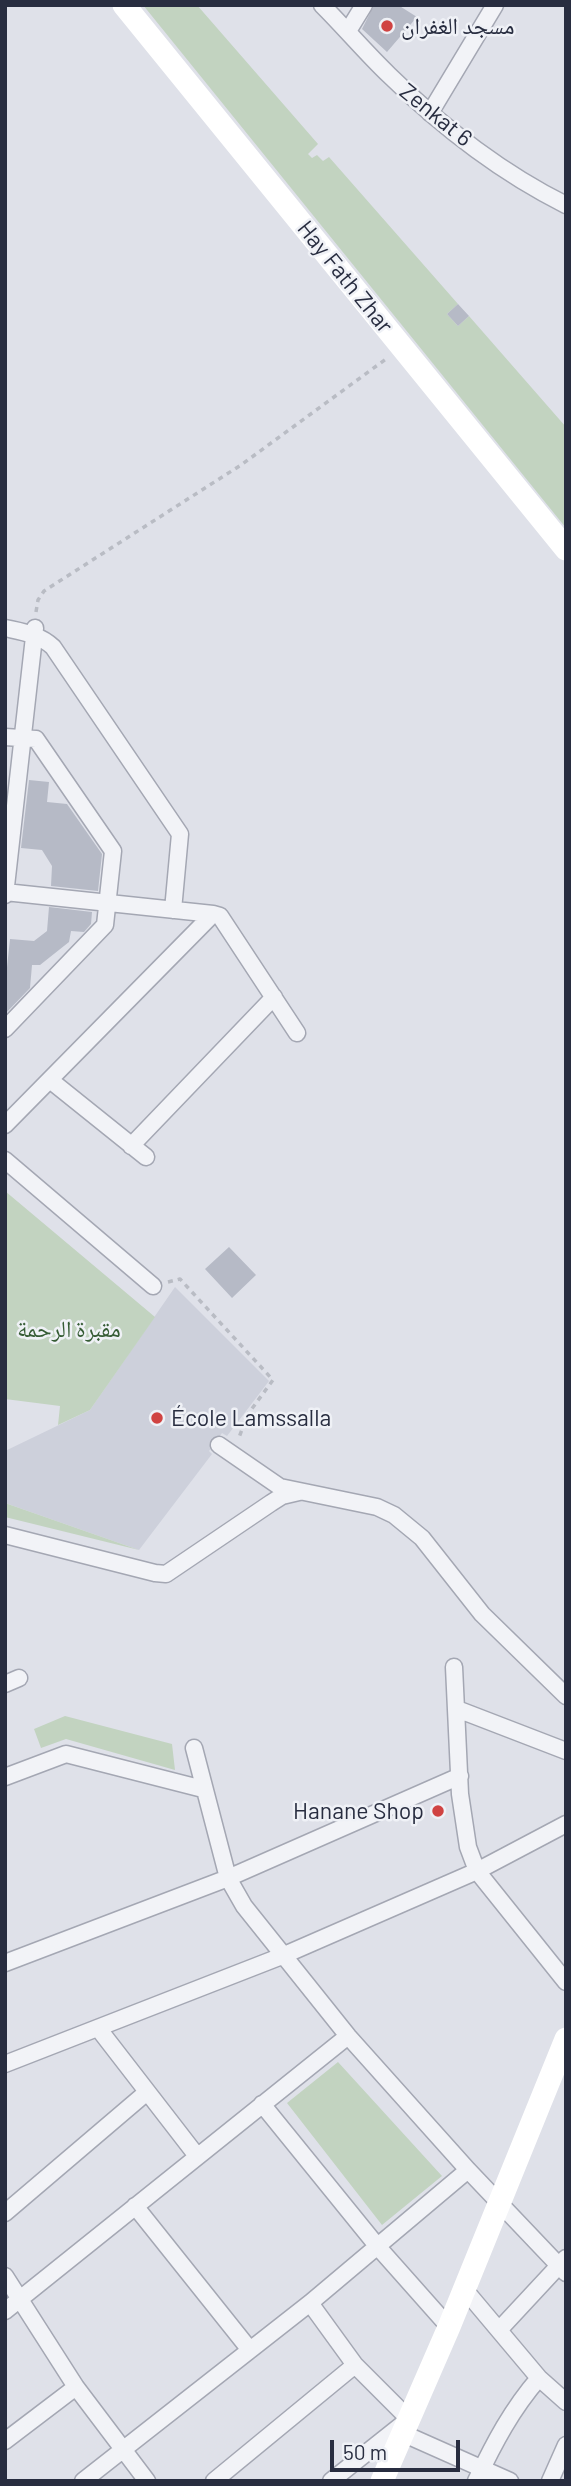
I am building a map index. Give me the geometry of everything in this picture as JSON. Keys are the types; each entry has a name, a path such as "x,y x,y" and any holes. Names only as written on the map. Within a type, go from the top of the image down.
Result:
{"street":[{"name":"Hay Fath Zhar","path":"124,5 566,549"},
{"name":"Zenkat 6","path":"322,5 387,74 430,113 505,170 566,205"},
{"path":"348,31 364,5"},
{"path":"430,113 495,5"},
{"path":"5,628 35,631 53,647 180,834 173,910"},
{"path":"35,631 5,893 213,914 224,920 298,1033"},
{"path":"5,737 36,739 113,851 105,925 5,1029"},
{"path":"5,1125 213,914"},
{"path":"131,1146 274,997"},
{"path":"50,1080 146,1157"},
{"path":"5,1160 153,1286"},
{"path":"225,1449 280,1487 377,1507 394,1516 422,1538 482,1614 566,1696"},
{"path":"6,1539 166,1574 282,1496 299,1492"},
{"path":"454,1667 460,1794 468,1847 477,1871 566,1982"},
{"path":"457,1709 566,1751"},
{"path":"194,1748 228,1878 244,1906 348,2036 468,2170 563,2265 499,2330"},
{"path":"5,1777 66,1754 203,1789"},
{"path":"5,1964 228,1878 460,1776"},
{"path":"5,2064 282,1956 477,1871 566,1824"},
{"path":"98,2028 197,2156"},
{"path":"5,2311 348,2036"},
{"path":"382,2481 465,2290 566,2039"},
{"path":"5,2213 147,2092"},
{"path":"262,2104 378,2247 449,2327"},
{"path":"83,2481 310,2303 468,2170"},
{"path":"135,2206 250,2350"},
{"path":"5,2276 76,2387 147,2481"},
{"path":"465,2290 539,2378 566,2402"},
{"path":"310,2303 355,2365 406,2426 479,2475 510,2481"},
{"path":"214,2481 355,2365"},
{"path":"479,2475 519,2400 539,2378"},
{"path":"5,2441 76,2387"},
{"path":"331,2481 406,2426"},
{"path":"550,2481 566,2445"}],"path":[{"path":"35,631 38,600 44,591 241,465 358,378 403,349"},
{"path":"153,1286 180,1279 273,1380 225,1449"}],"shaded area":[{"name":"École Lamssalla","path":"175,1287 269,1381 227,1436 222,1433 209,1451 212,1454 139,1550 5,1503 5,1451 90,1410"}],"green space":[{"path":"143,5 197,5 318,144 308,154 312,158 317,155 323,161 329,157 458,304 447,314 458,326 469,316 566,427 566,528"},
{"name":"مقبرة الرحمة","path":"5,1191 155,1317 90,1410 58,1425 60,1406 5,1399"},
{"path":"5,1503 139,1550 5,1517"},
{"path":"65,1716 172,1744 175,1770 66,1739 41,1748 34,1729"},
{"path":"338,2062 442,2176 382,2225 287,2103"}],"building":[{"path":"374,5 398,5 417,17 387,52 362,29"},
{"path":"458,304 469,316 458,326 447,314"},
{"path":"29,780 49,782 47,802 67,804 102,854 98,891 51,886 52,866 42,850 21,848"},
{"path":"49,907 92,912 91,924 84,932 71,931 69,942 40,965 32,965 30,988 5,1014 10,939 34,941 47,931"},
{"path":"229,1247 256,1275 232,1298 205,1269"}],"place":[{"name":"مسجد الغفران","path":"387,26"},
{"name":"École Lamssalla","path":"157,1418"},
{"name":"Hanane Shop","path":"438,1811"}]}
